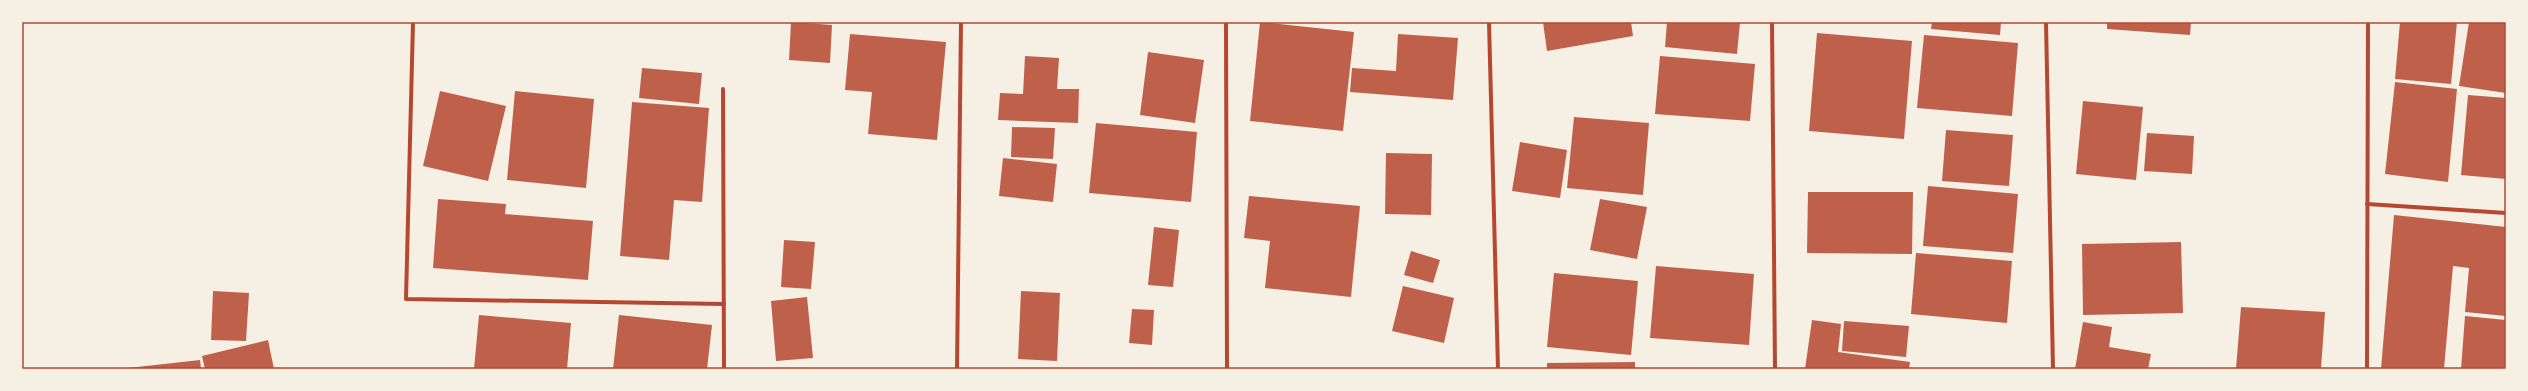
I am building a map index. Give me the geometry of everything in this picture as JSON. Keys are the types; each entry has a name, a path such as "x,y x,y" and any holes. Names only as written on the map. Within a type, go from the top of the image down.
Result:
{"street":[{"path":"413,22 406,299 724,304"},
{"path":"957,369 961,22"},
{"path":"1226,22 1227,369"},
{"path":"1489,22 1498,369"},
{"path":"1772,22 1774,369"},
{"path":"2046,22 2053,369"},
{"path":"2367,369 2368,22"},
{"path":"723,89 724,369"},
{"path":"2367,204 2506,213"}],"building":[{"path":"791,22 832,25 830,63 789,60"},
{"path":"1260,22 1354,32 1343,131 1250,121"},
{"path":"1543,22 1631,22 1633,36 1547,51"},
{"path":"1667,22 1740,22 1737,54 1665,47"},
{"path":"1932,22 2001,22 2000,35 1931,29"},
{"path":"2107,22 2191,22 2190,35 2107,29"},
{"path":"2400,22 2457,22 2451,84 2395,79"},
{"path":"2469,22 2506,22 2506,93 2459,86"},
{"path":"1817,33 1912,41 1904,139 1809,131"},
{"path":"850,34 946,42 937,140 868,134 872,92 845,90"},
{"path":"1398,34 1458,38 1453,100 1350,92 1352,68 1396,71"},
{"path":"1924,35 2018,43 2012,116 1917,108"},
{"path":"1148,52 1204,60 1195,123 1140,115"},
{"path":"1025,56 1059,58 1057,89 1079,89 1078,123 998,120 1000,93 1023,94"},
{"path":"1660,56 1755,64 1750,121 1655,114"},
{"path":"642,68 702,73 699,104 639,98"},
{"path":"2395,82 2457,89 2448,182 2385,174"},
{"path":"440,91 506,106 488,181 423,166"},
{"path":"515,91 594,99 586,188 507,180"},
{"path":"2468,95 2506,98 2506,179 2461,175"},
{"path":"2083,101 2143,107 2136,180 2076,174"},
{"path":"632,102 709,108 702,202 674,200 669,260 620,256"},
{"path":"1574,117 1649,123 1643,195 1567,188"},
{"path":"1096,123 1197,132 1191,202 1089,193"},
{"path":"1012,127 1055,128 1053,159 1011,157"},
{"path":"1946,130 2013,135 2009,186 1942,181"},
{"path":"2147,133 2194,136 2192,174 2144,171"},
{"path":"1520,142 1567,150 1560,198 1512,191"},
{"path":"1386,153 1432,154 1431,215 1385,214"},
{"path":"1003,158 1057,164 1053,202 999,196"},
{"path":"1928,186 2018,194 2013,253 1923,246"},
{"path":"1808,192 1913,192 1912,254 1807,253"},
{"path":"1249,196 1360,206 1351,297 1265,288 1270,241 1244,238"},
{"path":"438,199 506,204 505,214 593,221 588,280 433,268"},
{"path":"1600,199 1647,207 1637,259 1590,250"},
{"path":"2394,215 2506,227 2506,316 2465,312 2469,268 2453,266 2444,369 2381,369"},
{"path":"1154,227 1179,230 1173,287 1148,285"},
{"path":"784,240 815,242 811,289 781,287"},
{"path":"2181,242 2183,313 2083,315 2082,244"},
{"path":"1411,251 1440,260 1433,283 1404,275"},
{"path":"1916,253 2012,261 2007,323 1911,314"},
{"path":"1656,266 1754,274 1749,345 1650,338"},
{"path":"1554,273 1638,281 1631,355 1547,347"},
{"path":"1403,286 1454,298 1444,343 1392,331"},
{"path":"213,291 249,293 246,341 211,340"},
{"path":"1021,291 1060,293 1057,361 1018,359"},
{"path":"807,297 813,358 776,361 771,301"},
{"path":"2241,307 2325,312 2321,369 2236,369"},
{"path":"1132,309 1154,310 1152,345 1129,343"},
{"path":"479,315 571,323 567,369 474,369"},
{"path":"619,315 712,325 707,369 613,369"},
{"path":"2465,316 2506,320 2506,369 2461,369"},
{"path":"1812,320 1841,324 1838,352 1910,362 1909,369 1805,369"},
{"path":"1844,321 1909,326 1906,357 1842,351"},
{"path":"2083,322 2112,327 2109,347 2151,354 2148,369 2075,369"},
{"path":"268,340 274,369 205,369 202,356"},
{"path":"200,360 201,369 128,368"},
{"path":"1635,362 1635,369 1547,369 1547,363"}]}
